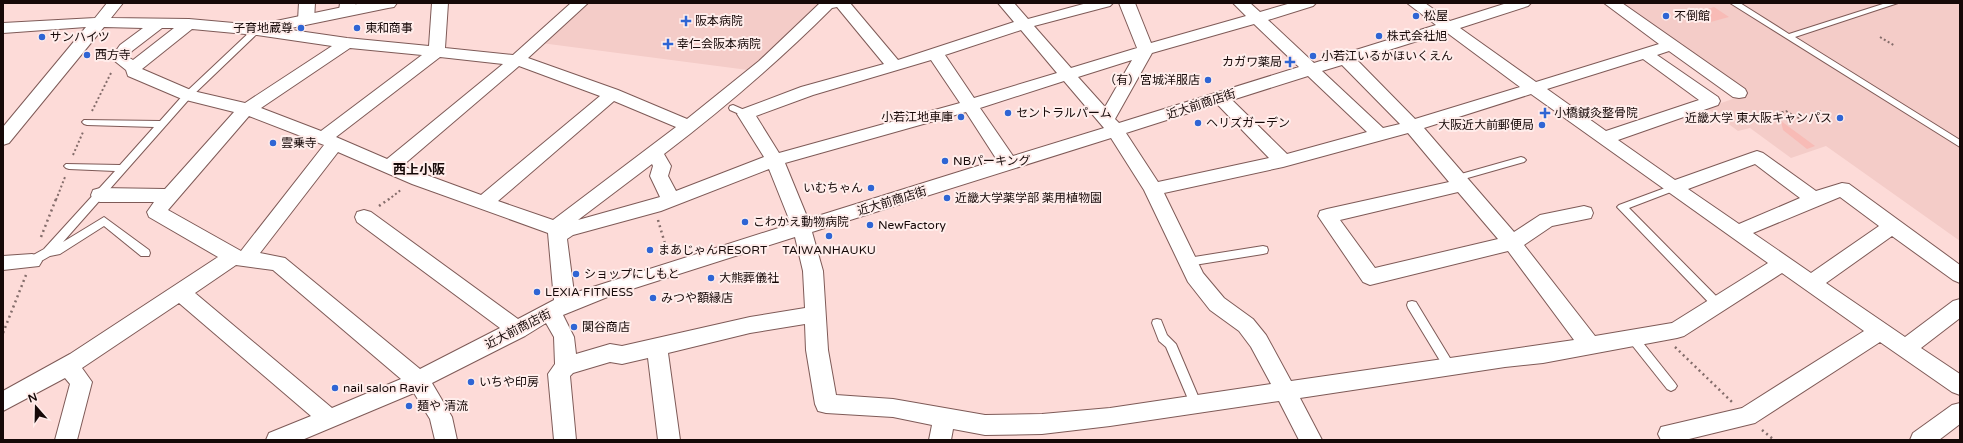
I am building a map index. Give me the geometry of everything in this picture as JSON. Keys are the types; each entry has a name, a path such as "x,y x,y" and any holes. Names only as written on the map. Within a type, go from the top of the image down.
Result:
{"street":[{"path":"3,140 115,3"},
{"path":"257,30 307,11 388,3"},
{"path":"3,402 68,366 180,292 240,258 329,141 437,52 440,3"},
{"path":"389,167 517,60 580,3"},
{"path":"1006,3 1111,125 1153,189 1195,277 1217,304 1246,325 1259,341 1311,440"},
{"path":"1105,3 1025,24 896,66 739,111 775,160 802,229 813,271 817,350 826,404 893,408 944,418 986,433 1049,423 1110,417 1449,366 1543,354 1590,344 1676,330 1782,264"},
{"path":"1111,125 1146,50 1127,3"},
{"path":"1241,3 1379,134"},
{"path":"159,22 126,48 119,58 134,68 134,72 188,95 249,110 329,141 417,179 484,203 557,232 654,206 775,160 970,105 1146,50 1308,3"},
{"path":"1415,3 1673,188 1960,386"},
{"name":"近大前商店街","path":"277,440 304,435 329,418 397,391 518,330 558,308 603,290 1009,164 1111,125 1220,98 1523,3"},
{"path":"1612,3 1740,93"},
{"path":"566,366 564,337 558,308 557,232 560,224 689,126 792,42 834,4 896,66"},
{"path":"3,28 99,22 159,22 257,30 347,43 517,60 612,94 689,126"},
{"path":"134,68 190,24"},
{"path":"347,43 241,114 156,212 240,258 278,263 418,380 441,417 446,440"},
{"path":"1153,189 1283,161 1412,126 1671,45"},
{"path":"935,53 1009,164"},
{"path":"1604,138 1712,101 1646,54"},
{"path":"1346,59 1412,126 1460,182 1512,243 1590,344"},
{"path":"484,203 612,94"},
{"path":"1220,98 1283,161"},
{"path":"654,153 662,166 659,176 671,200"},
{"path":"1673,188 1757,157 1814,198"},
{"path":"1460,182 1327,216 1370,277 1512,243 1547,220 1584,213"},
{"path":"1738,232 1814,198 1842,189 1960,275"},
{"path":"100,195 170,196"},
{"path":"364,217 518,330"},
{"path":"1811,284 1892,226"},
{"path":"3,263 40,256"},
{"path":"180,292 329,418"},
{"path":"1906,348 1960,307"},
{"path":"565,440 559,374 566,366 610,353 622,355 750,325 815,314"},
{"path":"1669,434 1747,416 1880,331"},
{"path":"657,347 668,440"},
{"path":"66,440 81,382 68,366"},
{"path":"1921,440 1960,412"},
{"path":"940,440 944,418"}],"lane":[{"path":"1734,3 1960,144"},
{"path":"1788,36 1894,3"},
{"path":"40,256 100,195 188,95 257,30"},
{"path":"87,122 162,124"},
{"path":"1460,182 1521,160"},
{"path":"69,166 124,168"},
{"path":"1673,188 1622,207 1718,305"},
{"path":"40,256 56,251 104,221 145,253"},
{"path":"1188,262 1263,250"},
{"path":"1412,305 1449,366"},
{"path":"1157,323 1163,338 1170,344 1195,403"},
{"path":"1632,337 1671,386"}],"path":[{"path":"1880,37 1895,46"},
{"path":"1773,115 1786,111 1797,118 1821,111"},
{"path":"364,217 417,179"},
{"path":"654,206 673,268"},
{"path":"3,333 40,256"},
{"path":"1662,333 1677,350 1774,440"}],"shaded area":[{"name":"阪本病院","path":"584,3 823,3 790,39 748,70 541,43"},
{"name":"近畿大学 東大阪キャンパス","path":"1617,3 1960,3 1960,241 1826,146 1791,158 1750,128 1738,131 1707,108 1744,95"},
{"path":"1714,7 1729,17 1707,23 1706,22 1711,18 1704,13 1698,15 1695,13"},
{"path":"1781,121 1815,146 1807,149 1783,130"}],"place":[{"name":"松屋","path":"1416,16"},
{"name":"不倒館","path":"1666,16"},
{"name":"阪本病院","path":"686,21"},
{"name":"子育地蔵尊","path":"301,28"},
{"name":"東和商事","path":"357,28"},
{"name":"株式会社旭","path":"1379,36"},
{"name":"サンハイツ","path":"42,37"},
{"name":"幸仁会阪本病院","path":"668,44"},
{"name":"西方寺","path":"87,55"},
{"name":"小若江いるかほいくえん","path":"1313,56"},
{"name":"カガワ薬局","path":"1290,62"},
{"name":"（有）宮城洋服店","path":"1208,80"},
{"name":"セントラルパーム","path":"1008,113"},
{"name":"小橋鍼灸整骨院","path":"1545,113"},
{"name":"小若江地車庫","path":"961,117"},
{"name":"近畿大学 東大阪キャンパス","path":"1840,118"},
{"name":"ヘリズガーデン","path":"1198,123"},
{"name":"大阪近大前郵便局","path":"1542,125"},
{"name":"雲乗寺","path":"273,143"},
{"name":"NBパーキング","path":"945,161"},
{"name":"いむちゃん","path":"871,188"},
{"name":"近畿大学薬学部 薬用植物園","path":"947,198"},
{"name":"こわかえ動物病院","path":"745,222"},
{"name":"NewFactory","path":"870,225"},
{"name":"TAIWANHAUKU","path":"829,236"},
{"name":"まあじゃんRESORT","path":"650,250"},
{"name":"ショップにしもと","path":"576,274"},
{"name":"大熊葬儀社","path":"711,278"},
{"name":"LEXIA FITNESS","path":"537,292"},
{"name":"みつや額縁店","path":"653,298"},
{"name":"関谷商店","path":"574,327"},
{"name":"いちや印房","path":"471,382"},
{"name":"nail salon Ravir","path":"335,388"},
{"name":"麺や 清流","path":"409,406"}],"district":[{"name":"西上小阪","path":"419,169"}]}
